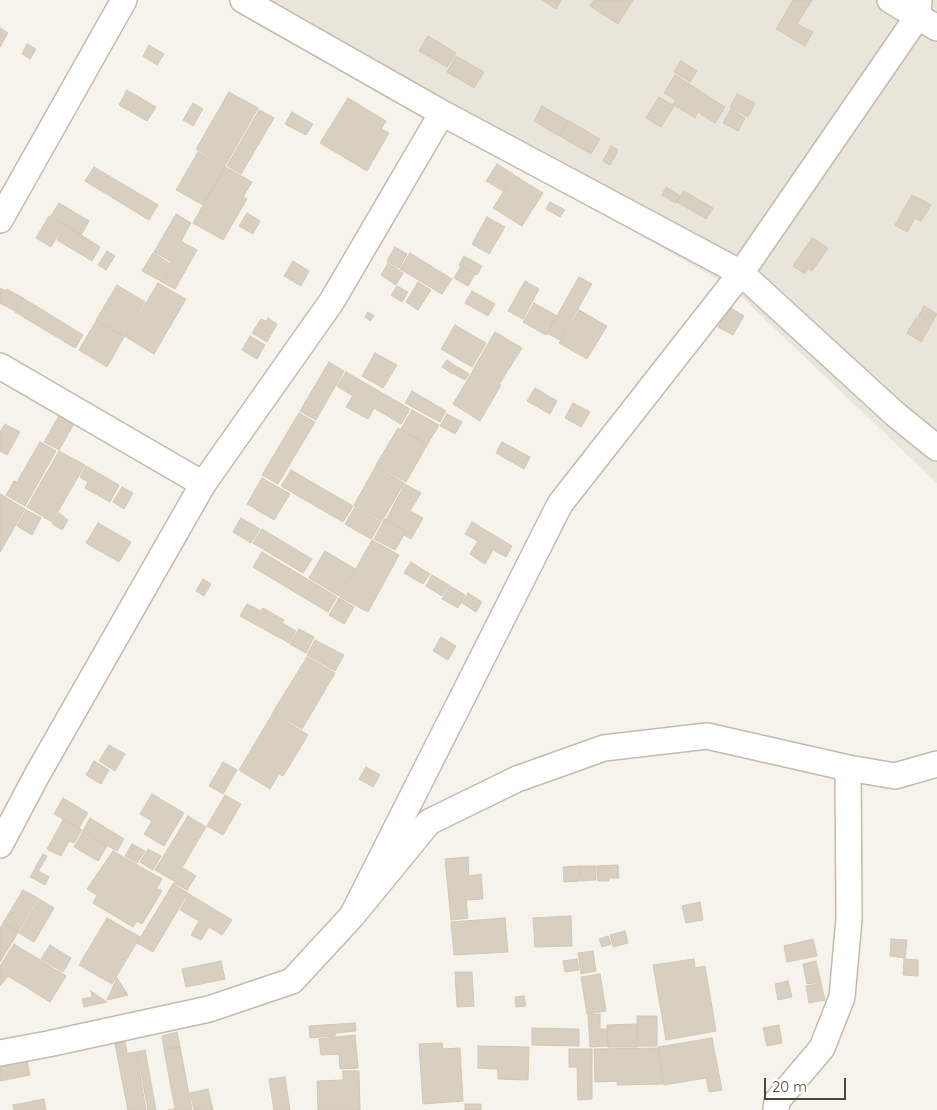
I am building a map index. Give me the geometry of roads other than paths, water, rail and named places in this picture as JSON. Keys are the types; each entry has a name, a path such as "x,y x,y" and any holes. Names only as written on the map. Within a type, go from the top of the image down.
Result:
{"street":[{"path":"0,220 124,0"},
{"path":"243,0 442,113 741,273 896,414 937,448"},
{"path":"352,916 560,504 741,273 925,15 890,0"},
{"path":"0,845 37,775 204,484 332,301 442,113"},
{"path":"0,366 204,484"},
{"path":"0,1053 209,1009 292,981 352,916 429,822 517,779 604,748 707,736 848,768 937,784"},
{"path":"895,776 937,764"},
{"path":"776,1110 777,1101 822,1048 842,997 849,919 848,768"}]}
